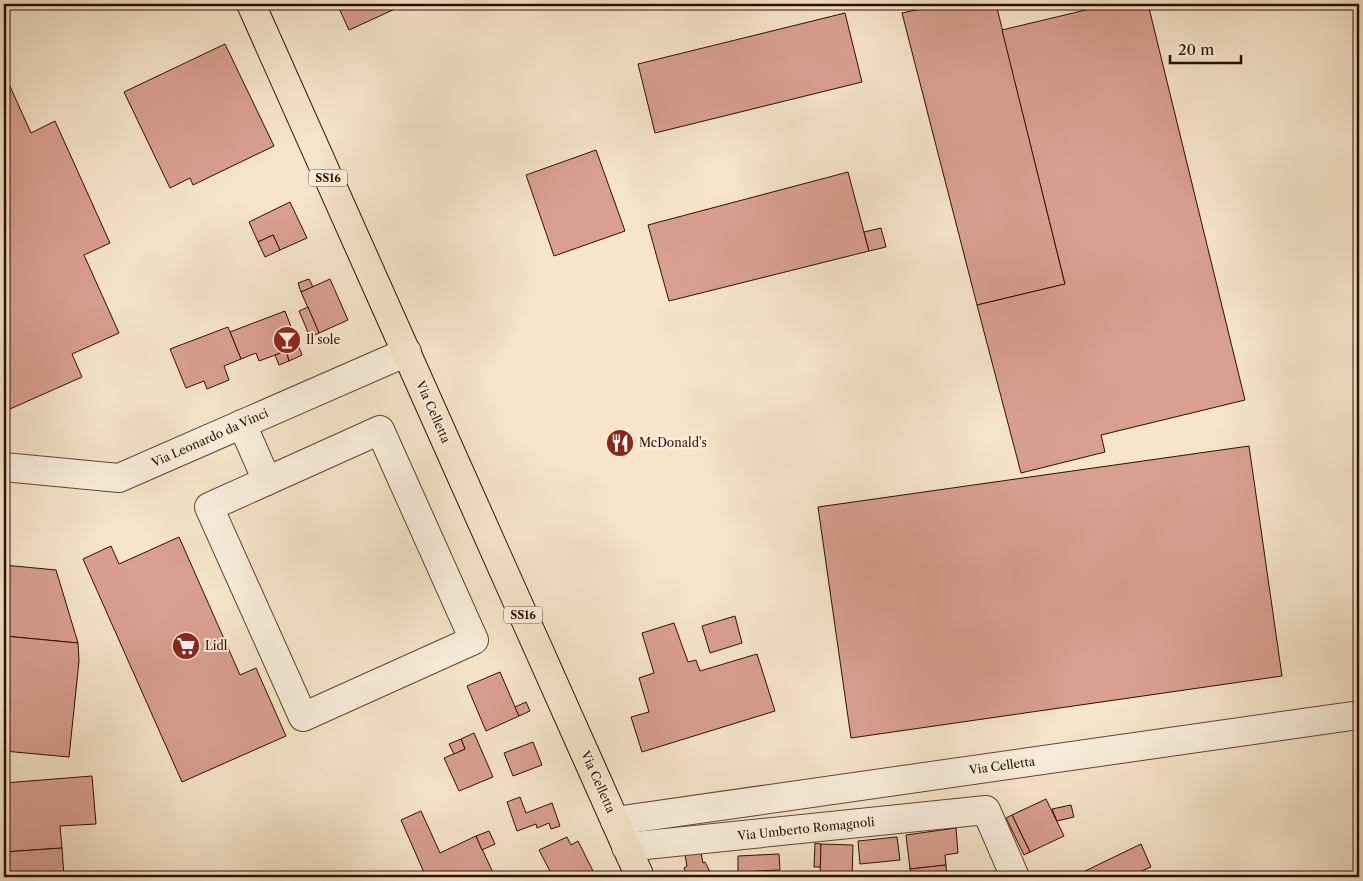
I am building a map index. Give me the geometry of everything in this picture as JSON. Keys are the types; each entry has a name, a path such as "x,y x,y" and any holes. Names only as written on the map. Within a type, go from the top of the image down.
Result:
{"main road":[{"name":"Via Celletta","path":"251,4 640,877"}],"street":[{"name":"Via Leonardo da Vinci","path":"4,467 119,478 407,352"},
{"path":"242,424 267,481"},
{"path":"380,430 474,640 303,717 209,507 267,481 380,430"},
{"name":"Via Celletta","path":"615,821 1359,715"},
{"name":"Via Umberto Romagnoli","path":"626,847 986,810 1015,877"}],"building":[{"path":"337,4 406,4 349,30"},
{"path":"944,4 996,4 1065,284 977,305 902,13"},
{"path":"1111,4 1148,4 1245,400 1101,435 1105,452 1021,473 977,305 1065,284 1002,30"},
{"path":"845,13 862,82 655,133 638,64"},
{"path":"225,44 274,146 193,185 190,178 170,188 124,92"},
{"path":"4,73 31,133 55,121 110,243 84,255 119,333 72,354 82,377 10,409 4,395"},
{"path":"596,150 625,231 554,256 526,175"},
{"path":"848,172 869,251 669,301 648,225"},
{"path":"290,202 307,238 280,250 273,235 258,242 249,222"},
{"path":"881,228 886,247 869,251 864,232"},
{"path":"273,235 280,250 265,257 258,242"},
{"path":"309,279 313,287 301,292 298,283"},
{"path":"330,279 348,320 319,333 301,292"},
{"path":"308,307 319,333 310,337 299,311"},
{"path":"285,311 302,355 289,361 286,351 259,361 256,353 241,359 230,332"},
{"path":"228,327 241,359 224,366 229,380 207,389 204,381 186,388 170,349"},
{"path":"286,351 289,361 279,365 275,355"},
{"path":"1249,446 1282,676 851,738 818,507"},
{"path":"179,537 240,675 256,668 286,736 182,782 83,559 111,546 119,564"},
{"path":"4,565 56,570 78,643 4,636"},
{"path":"735,616 742,643 710,653 702,626"},
{"path":"674,623 688,662 696,660 700,671 757,654 775,711 642,752 631,717 649,712 639,678 654,673 642,633"},
{"path":"4,636 78,643 79,661 69,757 4,751"},
{"path":"500,672 519,716 486,731 467,686"},
{"path":"526,702 530,711 519,716 515,707"},
{"path":"474,733 493,777 459,791 444,758 465,749 461,739"},
{"path":"461,739 465,749 454,754 449,744"},
{"path":"533,742 542,765 513,776 504,753"},
{"path":"92,776 96,824 60,826 62,848 4,852 4,783"},
{"path":"520,797 526,813 552,803 560,826 551,829 549,823 537,828 536,824 517,831 507,802"},
{"path":"1046,799 1064,836 1030,852 1012,815"},
{"path":"1071,805 1074,817 1057,821 1052,809"},
{"path":"421,811 440,853 476,836 495,877 426,877 401,820"},
{"path":"1012,815 1030,852 1024,855 1006,818"},
{"path":"956,828 958,853 945,855 946,865 910,869 906,835"},
{"path":"489,831 495,844 482,850 476,836"},
{"path":"567,837 571,845 578,841 596,877 553,877 539,850"},
{"path":"897,837 900,860 860,864 858,841"},
{"path":"815,843 821,844 821,867 814,867"},
{"path":"821,844 853,845 852,877 820,877"},
{"path":"1141,844 1151,867 1128,877 1086,877 1083,872"},
{"path":"62,848 64,877 4,877 4,852"},
{"path":"701,853 703,863 705,862 710,872 699,877 688,877 684,868 687,866 685,855"},
{"path":"779,854 780,870 757,871 758,877 738,877 738,856"},
{"path":"946,865 947,877 911,877 910,869"}],"place":[{"name":"Il sole","path":"287,340"},
{"name":"McDonald's","path":"620,443"},
{"name":"Lidl","path":"186,646"}]}
